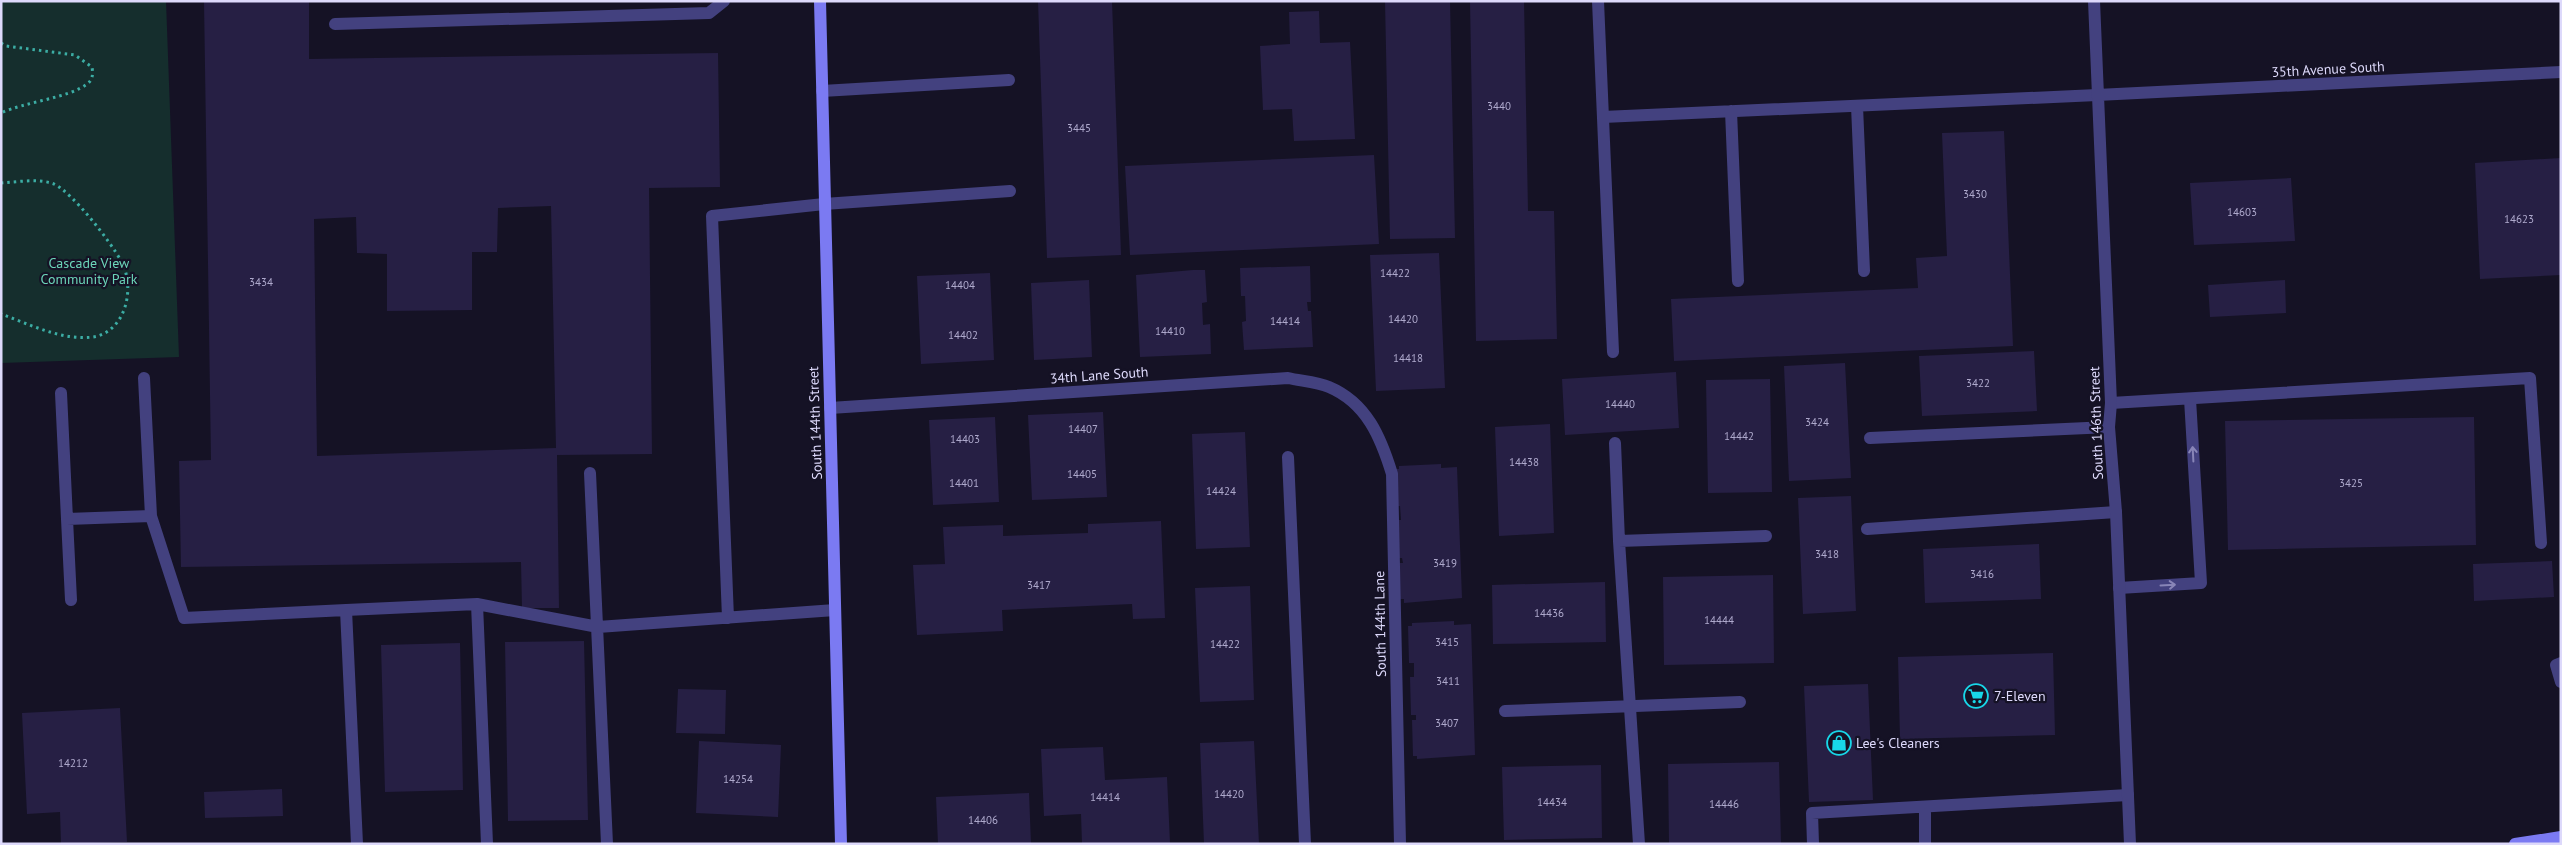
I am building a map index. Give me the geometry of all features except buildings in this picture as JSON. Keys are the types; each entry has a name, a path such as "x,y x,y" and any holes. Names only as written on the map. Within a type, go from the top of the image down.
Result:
{"street":[{"path":"335,24 709,13 724,1"},
{"name":"South 144th Street","path":"820,1 841,844"},
{"path":"1598,1 1613,352"},
{"name":"South 146th Street","path":"2094,1 2111,403 2109,426 2116,512 2130,844"},
{"name":"35th Avenue South","path":"1603,117 2097,96 2561,72"},
{"path":"822,91 1009,80"},
{"path":"1857,106 1864,271"},
{"path":"1731,111 1738,281"},
{"path":"728,618 712,216 824,204 1010,191"},
{"path":"144,378 151,516 184,618 477,604 598,627 835,610"},
{"name":"34th Lane South","path":"830,408 1288,378 1329,387 1362,410"},
{"path":"2111,403 2530,378 2541,543"},
{"path":"61,393 71,600"},
{"path":"2119,588 2201,583 2190,399"},
{"name":"South 144th Lane","path":"1362,410 1382,440 1392,474 1400,844"},
{"path":"1870,438 2109,426"},
{"path":"1615,443 1619,541 1639,844"},
{"path":"1288,457 1305,844"},
{"path":"590,473 607,844"},
{"path":"1867,529 2116,512"},
{"path":"67,519 151,516"},
{"path":"1619,541 1766,536"},
{"path":"477,604 487,844"},
{"path":"346,610 357,844"},
{"path":"2561,663 2556,665 2561,682"},
{"path":"1505,711 1740,702"},
{"path":"1813,844 1812,813 2128,796"},
{"path":"1925,807 1925,844"},
{"path":"2514,844 2561,837"}],"path":[{"path":"1,43 6,46 75,55 92,67 93,75 88,84 76,90 17,106 1,113"},
{"path":"1,184 41,180 55,185 74,198 121,261 127,277 127,295 122,317 110,331 93,337 72,337 1,314"}],"green space":[{"name":"Cascade View Community Park","path":"1,1 166,1 179,357 1,363"}],"place":[{"name":"7-Eleven","path":"1976,696"},
{"name":"Lee's Cleaners","path":"1839,743"}]}
